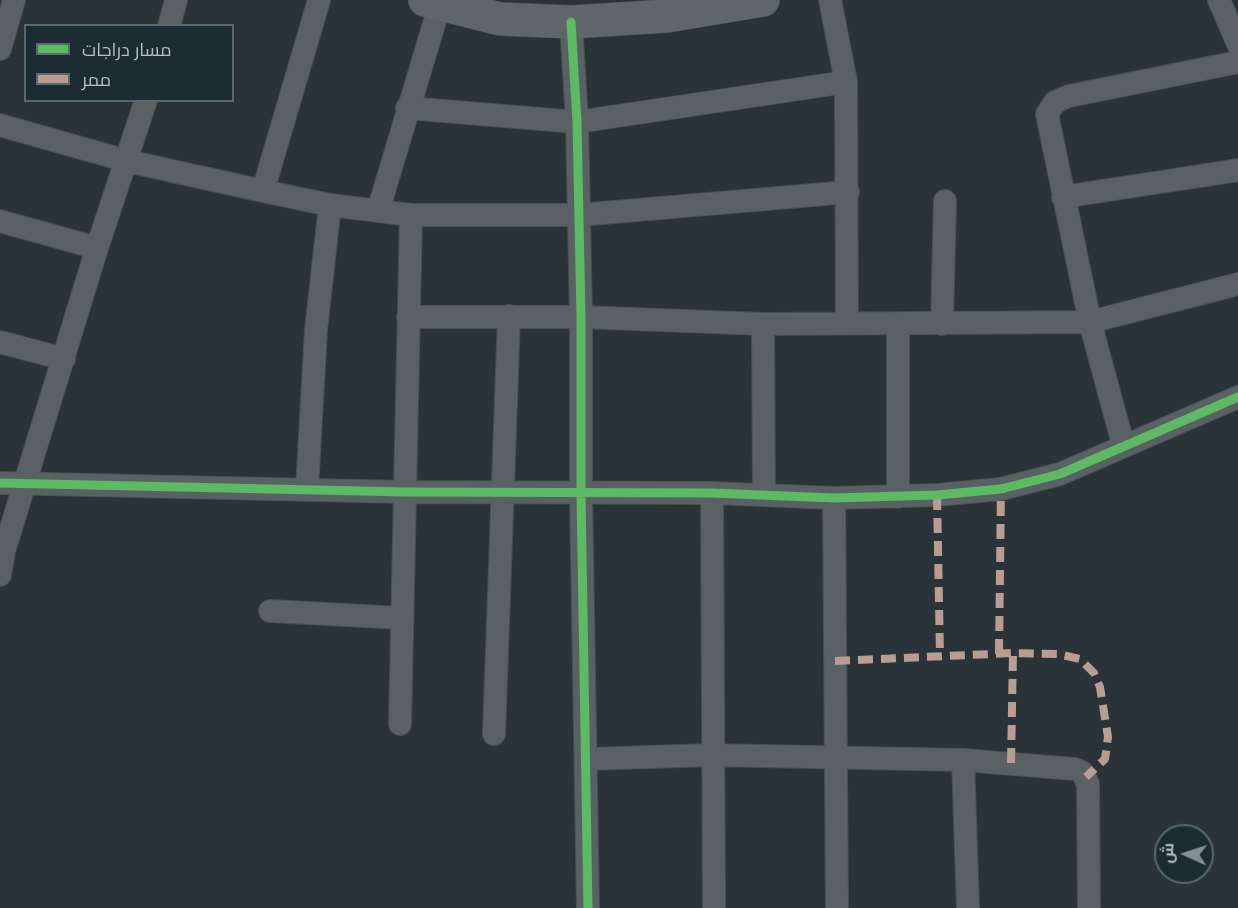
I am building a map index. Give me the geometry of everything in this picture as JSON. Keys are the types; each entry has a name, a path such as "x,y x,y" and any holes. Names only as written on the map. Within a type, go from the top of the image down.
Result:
{"street":[{"path":"0,49 14,0"},
{"path":"169,24 176,0"},
{"path":"263,191 320,0"},
{"path":"378,212 407,108 432,2 500,19 571,22 667,16 763,0"},
{"path":"830,0 846,82 847,322"},
{"path":"1228,10 1238,44"},
{"path":"571,22 577,122 581,317 581,494 588,908"},
{"path":"1123,444 1090,322 1047,114 1055,102 1069,96 1238,62"},
{"path":"407,108 577,122 846,82"},
{"path":"0,575 4,551 145,102"},
{"path":"0,125 127,161 263,191 330,205 411,215 579,215 848,192"},
{"path":"1063,197 1238,170"},
{"path":"942,324 945,201"},
{"path":"307,489 316,330 330,205"},
{"path":"400,724 411,215"},
{"path":"0,220 98,248"},
{"path":"408,317 581,317 763,324 1090,322 1238,284"},
{"path":"494,734 509,316"},
{"path":"763,324 764,495"},
{"path":"898,324 898,497"},
{"path":"0,342 64,359"},
{"path":"0,483 406,492 712,493 834,498 898,497 1001,489 1060,474 1123,444 1238,397"},
{"path":"712,493 714,908"},
{"path":"834,498 837,908"},
{"path":"270,611 402,618"},
{"path":"587,759 712,755 963,760 1075,769 1086,777 1089,800 1089,908"},
{"path":"963,760 968,908"}],"marked path":[{"path":"999,654 1001,489"},
{"path":"937,495 940,656"},
{"path":"835,661 1013,653 1058,654 1080,659 1094,673 1100,687 1108,737 1105,759 1086,777"},
{"path":"1011,763 1013,653"}],"cycle path":[{"path":"571,22 577,122 581,317 581,494 588,908"},
{"path":"0,483 406,492 712,493 834,498 937,495 1001,489 1060,474 1238,397"}]}
